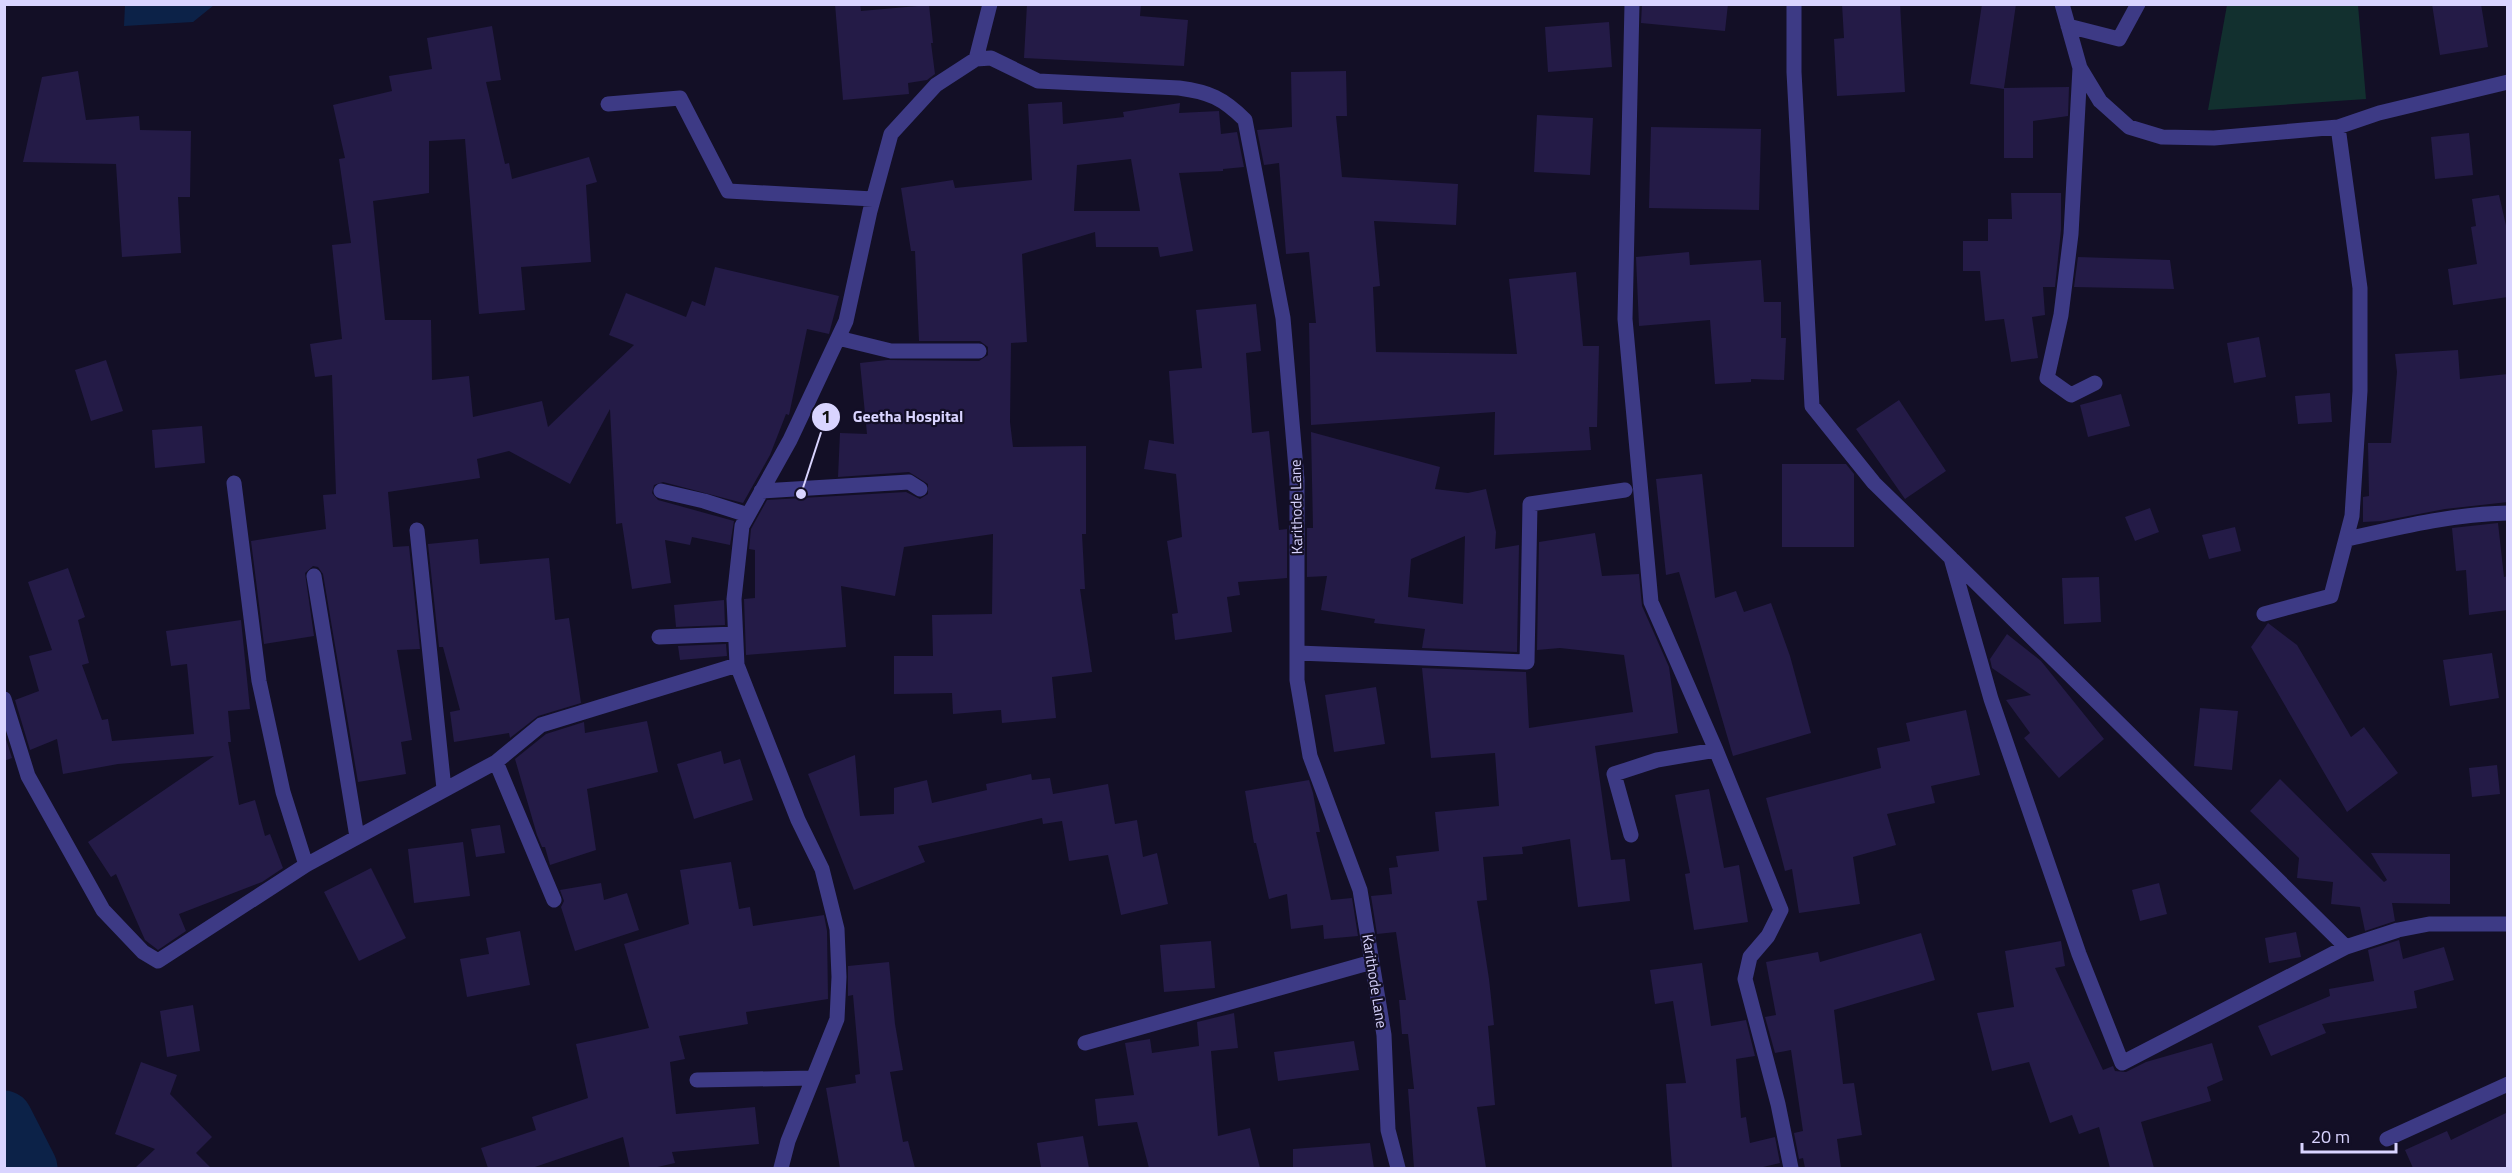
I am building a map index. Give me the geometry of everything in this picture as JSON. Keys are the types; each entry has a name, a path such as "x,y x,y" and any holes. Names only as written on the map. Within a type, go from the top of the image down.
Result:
{"street":[{"path":"781,1168 788,1141 837,1019 839,977 837,929 822,869 798,820 737,665 735,589 742,526 790,440 846,321 873,198 891,134 936,85 976,59 990,4"},
{"path":"1632,4 1625,320 1651,602 1716,750 1781,910 1768,936 1750,957 1745,979 1778,1104 1791,1168"},
{"path":"1794,4 1794,72 1812,406 1874,483 2346,947"},
{"path":"2062,4 2080,68 2100,101 2129,127 2162,137 2214,138 2338,128 2379,114 2508,82"},
{"path":"2068,26 2119,39 2138,4"},
{"name":"Karithode Lane","path":"976,59 991,58 1038,81 1179,88 1215,95 1245,120 1283,318 1297,480 1297,680 1310,756 1360,890 1384,1035 1388,1130 1398,1168"},
{"path":"2080,68 2071,234 2061,315 2047,378 2071,395 2095,383"},
{"path":"608,104 680,98 728,190 873,198"},
{"path":"2264,614 2331,596 2352,516 2359,402 2360,288 2338,128"},
{"path":"837,338 891,351 944,353 979,351"},
{"path":"761,491 909,482 920,489"},
{"path":"234,483 259,681 283,792 306,865"},
{"path":"1298,653 1527,662 1530,504 1624,490"},
{"path":"661,491 748,515"},
{"path":"2347,539 2475,513 2508,513"},
{"path":"417,530 444,789"},
{"path":"1951,558 1991,699 2079,954 2122,1063 2346,947 2398,930 2429,924 2508,924"},
{"path":"314,576 357,837"},
{"path":"659,637 735,634"},
{"path":"4,699 28,776 103,910 143,952 158,960 306,865 496,762 541,725 737,665"},
{"path":"1631,835 1614,774 1657,760 1716,750"},
{"path":"496,762 554,900"},
{"path":"1085,1043 1372,962"},
{"path":"697,1080 813,1078"},
{"path":"2387,1139 2508,1084"}],"green space":[{"path":"2227,5 2358,5 2366,99 2208,110"}],"water":[{"path":"125,4 214,5 193,22 124,26"}],"building":[{"path":"835,4 860,4 861,11 929,5 935,74 927,80 908,83 909,94 843,100"},
{"path":"1027,4 1141,4 1140,16 1188,20 1184,66 1024,58"},
{"path":"1642,4 1728,4 1725,31 1641,23"},
{"path":"1842,4 1900,4 1905,92 1837,96 1834,39 1844,38"},
{"path":"1982,4 2016,4 2004,88 2069,87 2068,116 2033,121 2033,158 2004,158 2004,89 1970,84"},
{"path":"2432,4 2481,4 2488,47 2440,55"},
{"path":"1609,22 1612,67 1548,72 1545,27"},
{"path":"492,26 501,80 486,82 505,164 509,163 512,179 589,157 597,182 586,185 591,262 521,267 525,310 479,314 465,139 429,141 429,193 373,201 385,320 431,320 432,380 469,376 473,417 542,401 548,427 634,345 609,335 626,293 686,317 692,301 705,306 715,267 839,296 829,334 807,329 789,415 786,414 770,455 743,503 663,482 654,485 652,493 658,500 734,521 730,545 692,537 690,545 665,540 671,583 632,589 622,523 616,524 610,409 570,484 509,451 477,459 480,478 388,492 393,547 409,546 420,649 397,650 412,740 401,742 406,774 358,782 323,574 318,567 313,566 305,573 314,636 264,644 251,541 326,529 323,495 336,494 332,375 315,377 310,344 342,339 332,245 351,243 339,159 345,158 333,105 392,91 389,76 432,69 427,38"},
{"path":"78,71 86,120 139,116 140,130 191,131 190,197 178,197 181,253 122,257 116,164 23,162 42,77"},
{"path":"1346,71 1347,116 1336,116 1342,177 1458,184 1456,225 1374,221 1380,286 1373,287 1376,352 1517,354 1509,279 1576,272 1583,346 1599,346 1597,427 1589,427 1591,450 1494,455 1495,412 1311,425 1309,323 1316,323 1309,252 1286,254 1279,163 1264,165 1257,130 1292,127 1291,72"},
{"path":"1062,102 1063,124 1124,117 1123,112 1180,103 1179,113 1219,111 1221,134 1237,132 1244,167 1223,169 1223,171 1179,173 1193,251 1160,257 1158,247 1096,247 1095,232 1022,254 1027,342 1011,343 1010,422 1013,447 1086,446 1086,534 1082,534 1085,589 1080,589 1092,672 1052,677 1056,718 1002,723 1001,710 953,714 952,693 894,694 894,656 933,656 932,615 992,614 993,534 904,547 895,596 841,586 846,647 746,655 744,599 755,598 755,550 749,549 751,529 767,500 906,492 920,499 928,494 928,484 909,472 838,477 840,433 867,434 860,363 887,360 979,361 988,355 988,347 980,341 919,341 915,251 911,251 901,188 953,180 955,188 1032,180 1028,104","holes":["1131,159 1140,211 1074,211 1077,165"]},
{"path":"1537,115 1593,118 1590,175 1534,172"},
{"path":"1651,127 1761,129 1759,210 1649,208"},
{"path":"2469,133 2473,175 2435,179 2431,137"},
{"path":"2011,193 2061,193 2061,230 2055,287 2043,287 2045,315 2032,317 2038,358 2011,362 2004,319 1985,321 1980,271 1963,271 1963,241 1988,241 1988,219 2012,219"},
{"path":"2499,195 2508,234 2508,297 2453,305 2448,269 2477,264 2471,227 2476,226 2472,199"},
{"path":"1689,252 1690,265 1761,260 1764,302 1781,302 1781,338 1786,338 1784,380 1751,379 1751,382 1715,384 1710,320 1639,326 1636,257"},
{"path":"2078,257 2170,260 2174,289 2074,287"},
{"path":"1256,304 1261,351 1246,353 1252,433 1269,431 1279,530 1287,529 1287,578 1238,582 1240,595 1227,597 1232,632 1175,640 1172,614 1178,613 1167,541 1182,537 1176,474 1144,469 1149,440 1174,444 1169,371 1202,368 1196,310"},
{"path":"2259,337 2266,377 2234,383 2227,343"},
{"path":"2458,350 2460,379 2508,374 2508,502 2363,522 2363,497 2369,496 2368,443 2391,443 2397,372 2395,354"},
{"path":"106,360 123,411 91,421 75,370"},
{"path":"2330,393 2332,422 2298,424 2295,396"},
{"path":"2121,394 2130,426 2088,437 2080,405"},
{"path":"1899,400 1946,471 1905,499 1856,429"},
{"path":"202,426 205,463 155,468 152,430"},
{"path":"1311,432 1440,467 1435,489 1468,493 1486,489 1496,532 1495,549 1519,545 1517,652 1422,648 1425,629 1374,623 1375,619 1321,610 1327,576 1307,577 1307,528 1313,528","holes":["1465,536 1463,604 1408,597 1411,559"]},
{"path":"1782,464 1846,464 1854,474 1854,547 1782,547"},
{"path":"1702,474 1715,598 1736,591 1744,612 1771,603 1790,656 1811,733 1733,756 1679,572 1666,575 1656,479"},
{"path":"2150,508 2159,532 2135,541 2125,517"},
{"path":"2498,523 2504,577 2508,576 2508,610 2469,615 2466,570 2456,571 2452,528"},
{"path":"2235,527 2241,551 2209,559 2202,535"},
{"path":"1595,533 1602,576 1639,574 1642,606 1669,667 1678,733 1595,746 1611,860 1625,859 1630,901 1578,907 1570,839 1522,847 1523,854 1483,857 1487,900 1477,901 1494,1025 1488,1026 1495,1105 1477,1107 1486,1168 1414,1168 1408,1089 1414,1089 1408,1034 1402,1034 1399,1000 1406,1000 1396,932 1377,934 1371,896 1392,894 1389,868 1398,867 1396,856 1439,851 1435,812 1499,806 1495,753 1431,758 1422,668 1526,672 1529,728 1633,712 1624,655 1560,648 1537,650 1539,542"},
{"path":"478,539 480,564 549,558 555,620 569,618 581,703 538,716 510,738 509,733 454,742 450,712 460,710 443,647 439,647 428,544"},
{"path":"68,568 85,617 78,620 89,663 82,665 102,720 108,719 112,741 194,734 187,664 171,666 166,631 241,620 250,709 228,711 231,742 228,742 239,805 255,800 265,836 270,834 283,868 262,882 179,914 186,931 158,950 145,940 116,874 111,877 88,842 214,756 118,764 63,774 57,739 30,750 15,700 39,691 29,656 52,650 28,582"},
{"path":"2099,577 2101,622 2064,624 2062,578"},
{"path":"724,600 725,625 676,627 674,605"},
{"path":"2268,623 2297,645 2351,737 2364,727 2398,773 2347,812 2251,647"},
{"path":"2007,634 2041,661 2104,739 2059,778 2024,738 2030,733 2006,700 2031,695 1992,668 1990,659"},
{"path":"726,644 727,656 680,660 678,646"},
{"path":"2492,653 2499,698 2450,706 2443,660"},
{"path":"1376,687 1385,744 1334,752 1325,695"},
{"path":"2200,708 2238,711 2232,770 2194,766"},
{"path":"1966,710 1980,775 1931,786 1935,803 1887,814 1896,845 1853,857 1860,904 1799,913 1792,869 1785,871 1766,798 1881,768 1877,748 1910,741 1906,723"},
{"path":"647,721 658,772 587,789 596,850 550,865 545,847 542,847 537,835 515,759 546,734 584,722 585,733"},
{"path":"4,733 12,758 4,761"},
{"path":"721,751 724,764 740,759 753,800 694,819 677,764"},
{"path":"855,755 860,816 894,814 894,788 927,780 932,803 987,790 986,784 1031,774 1032,780 1050,778 1053,794 1108,784 1115,824 1137,820 1143,857 1157,853 1168,904 1121,915 1108,855 1069,861 1062,821 1043,824 1042,818 918,846 925,862 854,890 808,774"},
{"path":"2497,765 2500,794 2472,797 2469,768"},
{"path":"2280,779 2384,882 2387,880 2371,853 2450,854 2450,904 2392,903 2395,921 2365,931 2360,907 2331,904 2333,882 2297,878 2299,858 2250,811"},
{"path":"1309,780 1320,832 1316,832 1331,900 1352,898 1358,936 1324,939 1323,925 1291,929 1287,894 1269,899 1256,843 1254,843 1245,791"},
{"path":"1709,789 1724,868 1739,865 1748,922 1694,930 1685,874 1690,873 1675,795"},
{"path":"500,825 505,853 476,857 471,829"},
{"path":"463,842 470,896 414,903 408,849"},
{"path":"731,862 739,909 750,907 753,926 824,915 827,931 828,999 746,1012 748,1024 679,1036 685,1059 670,1062 676,1114 755,1107 759,1144 672,1152 675,1163 653,1168 630,1168 623,1137 532,1168 488,1168 481,1148 536,1130 532,1117 588,1098 576,1044 649,1028 624,944 689,924 680,870"},
{"path":"371,868 406,938 359,961 324,892"},
{"path":"601,883 604,900 627,893 639,930 575,951 561,907 564,901 560,890"},
{"path":"2159,883 2167,914 2140,921 2132,890"},
{"path":"520,931 530,985 467,997 460,959 489,954 486,938"},
{"path":"2296,932 2301,957 2269,963 2265,938"},
{"path":"1921,933 1935,980 1834,1010 1843,1084 1854,1083 1862,1135 1837,1139 1841,1168 1805,1168 1803,1158 1799,1159 1794,1133 1803,1131 1791,1050 1775,1053 1765,1017 1776,1015 1766,962 1818,952 1820,962"},
{"path":"2399,940 2403,959 2444,947 2454,980 2414,991 2417,1008 2322,1024 2326,1033 2271,1056 2258,1026 2330,996 2329,989 2374,981 2368,950"},
{"path":"1211,941 1215,988 1164,992 1160,945"},
{"path":"2061,941 2065,966 2055,968 2103,1070 2113,1066 2115,1071 2126,1072 2146,1062 2212,1043 2223,1080 2207,1087 2211,1101 2141,1122 2154,1168 2110,1168 2099,1127 2079,1134 2072,1115 2050,1123 2029,1062 1992,1071 1977,1013 2014,1007 2005,951"},
{"path":"889,962 895,1024 903,1070 890,1072 903,1142 908,1141 915,1168 840,1168 826,1088 856,1083 855,1075 860,1074 853,995 848,996 848,966"},
{"path":"1702,963 1711,1026 1746,1020 1755,1056 1736,1059 1741,1118 1746,1117 1750,1143 1775,1137 1780,1163 1759,1168 1672,1168 1666,1084 1686,1083 1673,1001 1655,1004 1650,970"},
{"path":"193,1005 200,1051 167,1057 160,1011"},
{"path":"1234,1013 1238,1048 1211,1051 1218,1136 1250,1128 1260,1168 1149,1168 1137,1122 1098,1126 1095,1099 1134,1095 1125,1043 1150,1039 1152,1053 1199,1046 1197,1022"},
{"path":"1354,1041 1359,1070 1278,1081 1274,1052"},
{"path":"141,1062 177,1075 170,1094 212,1137 196,1153 211,1168 135,1168 155,1149 115,1134"},
{"path":"2508,1112 2508,1168 2413,1168 2405,1150 2447,1131 2451,1140"},
{"path":"1083,1136 1089,1168 1041,1168 1037,1143"},
{"path":"1370,1143 1374,1168 1293,1168 1293,1149"}],"waterway":[{"path":"4,1119 29,1168"}],"place":[{"name":"Geetha Hospital","path":"801,494"}]}
